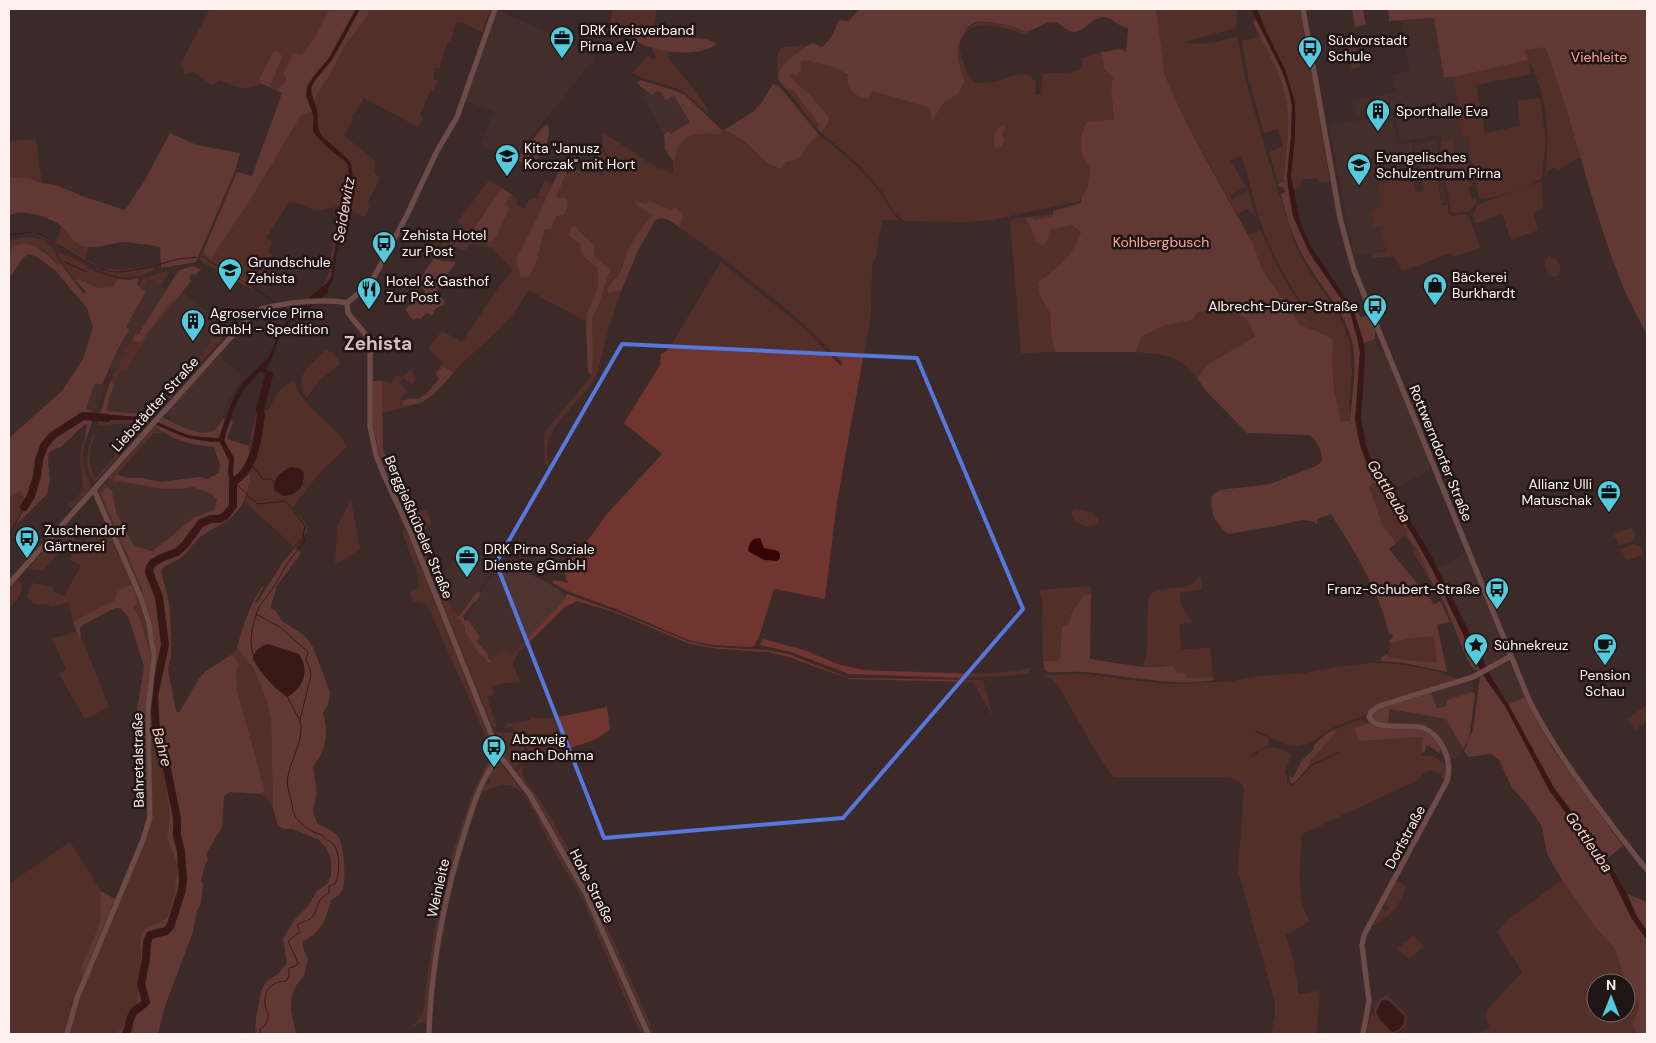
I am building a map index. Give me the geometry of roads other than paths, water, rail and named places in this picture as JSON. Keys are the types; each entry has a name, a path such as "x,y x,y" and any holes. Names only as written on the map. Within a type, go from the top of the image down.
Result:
{"main road":[{"path":"346,303 366,287 374,277 407,216 436,153 459,111 496,9"},
{"name":"Rottwerndorfer Straße","path":"1303,9 1348,254 1529,700 1555,748 1647,870"},
{"name":"Liebstädter Straße","path":"9,584 252,314 263,309 301,303 329,300 346,303"},
{"name":"Berggießhübeler Straße","path":"346,303 348,313 366,335 370,347 370,426 376,454 412,536 500,756"},
{"name":"Bahretalstraße","path":"67,1034 77,998 143,840 150,817 148,710 154,656 149,623 141,598 94,490"},
{"name":"Dorfstraße","path":"1364,1034 1369,1008 1362,946 1364,936 1447,781 1449,771 1449,763 1438,738 1424,729 1414,726 1378,725 1370,721 1369,717 1371,712 1379,706 1477,675 1512,656"},
{"name":"Weinleite","path":"429,1034 432,978 454,865 480,790 490,770 500,756"},
{"name":"Hohe Straße","path":"500,756 530,795 586,894 648,1034"}],"water":[{"path":"356,9 360,9 332,60 311,87 311,93 317,110 318,128 322,136 347,158 351,164 353,179 341,229 332,282 321,296 311,295 320,291 331,278 338,227 346,201 349,178 348,165 345,161 328,148 313,132 314,117 306,96 307,87 329,58"},
{"name":"Gottleuba","path":"1253,9 1257,9 1285,69 1295,102 1295,138 1291,176 1301,226 1312,248 1353,309 1364,343 1365,356 1361,419 1366,446 1372,462 1428,549 1487,668 1480,670 1432,569 1411,532 1367,464 1360,445 1355,420 1360,352 1357,337 1350,312 1309,252 1293,216 1287,175 1292,105 1282,71 1253,13"},
{"path":"298,308 307,309 295,317 282,331 270,363 266,368 271,377 269,385 266,384 268,376 261,371 241,395 234,411 224,440 234,458 233,473 237,498 231,498 231,485 228,473 229,461 220,442 186,437 155,424 157,422 189,436 219,438 234,396 243,382 268,358 275,343 277,333"},
{"path":"99,414 140,417 151,420 148,423 135,420 98,420"},
{"path":"290,467 299,468 304,473 303,482 296,492 283,496 274,490 275,481 278,476"},
{"path":"760,538 764,548 778,551 780,558 777,561 764,560 748,551 751,541"},
{"path":"268,644 299,654 302,660 305,673 304,678 298,689 287,697 268,680 253,659 258,649"},
{"name":"Gottleuba","path":"1488,672 1508,704 1554,788 1607,859 1627,894 1636,915 1647,931 1647,940 1632,919 1610,874 1549,790 1505,706 1483,675"},
{"path":"1382,1000 1389,1001 1404,1016 1404,1022 1400,1029 1392,1032 1380,1020 1376,1012"}],"waterway":[{"path":"9,235 33,232"},
{"path":"36,233 86,262 107,270 116,272 154,266"},
{"path":"157,265 178,259 197,257"},
{"path":"206,259 254,288"},
{"path":"65,262 87,272"},
{"path":"256,289 274,302"},
{"name":"Seidewitz","path":"297,314 324,290"},
{"name":"Bahre","path":"126,1034 133,1013 146,1002 141,984 147,942 150,935 166,931 170,927 182,890 183,879 181,851 177,836 177,818 161,739 156,733 154,696 165,645 159,597 149,572 150,567 161,558 177,552 185,545 201,523 211,519 220,519 233,506 233,482 240,477 251,461 257,442 260,410 269,375"},
{"name":"Seidewitz","path":"24,507 31,496 44,446 52,436 83,416 107,418"},
{"path":"250,463 263,479 270,479 274,482"},
{"path":"236,484 258,504 286,501 305,526 303,535 305,540 287,564 256,614 280,627 308,652 306,660 311,675 300,720 301,734 287,779 295,815 301,823 332,843 337,852 339,863 335,884 329,886 329,893 321,899 313,916 309,920 297,925 300,932 288,941 298,963 296,966 289,968 289,976 286,981 277,983 268,990 265,999 268,1018 266,1024 260,1030 261,1034"},
{"path":"254,657 251,641 256,615"},
{"path":"287,696 299,719"}],"place":[{"name":"DRK Kreisverband Pirna e.V","path":"562,59"},
{"name":"Südvorstadt Schule","path":"1310,69"},
{"name":"Sporthalle Eva","path":"1378,132"},
{"name":"Kita \"Janusz Korczak\" mit Hort","path":"507,177"},
{"name":"Evangelisches Schulzentrum Pirna","path":"1359,186"},
{"name":"Zehista Hotel zur Post","path":"384,264"},
{"name":"Grundschule Zehista","path":"230,291"},
{"name":"Bäckerei Burkhardt","path":"1435,306"},
{"name":"Hotel & Gasthof Zur Post","path":"369,310"},
{"name":"Albrecht-Dürer-Straße","path":"1375,327"},
{"name":"Agroservice Pirna GmbH - Spedition","path":"193,342"},
{"name":"Allianz Ulli Matuschak","path":"1609,513"},
{"name":"Zuschendorf Gärtnerei","path":"27,559"},
{"name":"DRK Pirna Soziale Dienste gGmbH","path":"467,578"},
{"name":"Franz-Schubert-Straße","path":"1497,610"},
{"name":"Sühnekreuz","path":"1476,666"},
{"name":"Pension Schau","path":"1605,666"},
{"name":"Abzweig nach Dohma","path":"494,768"}],"district":[{"name":"Zehista","path":"378,343"}],"park label":[{"name":"Viehleite","path":"1599,57"},
{"name":"Kohlbergbusch","path":"1161,242"}]}
